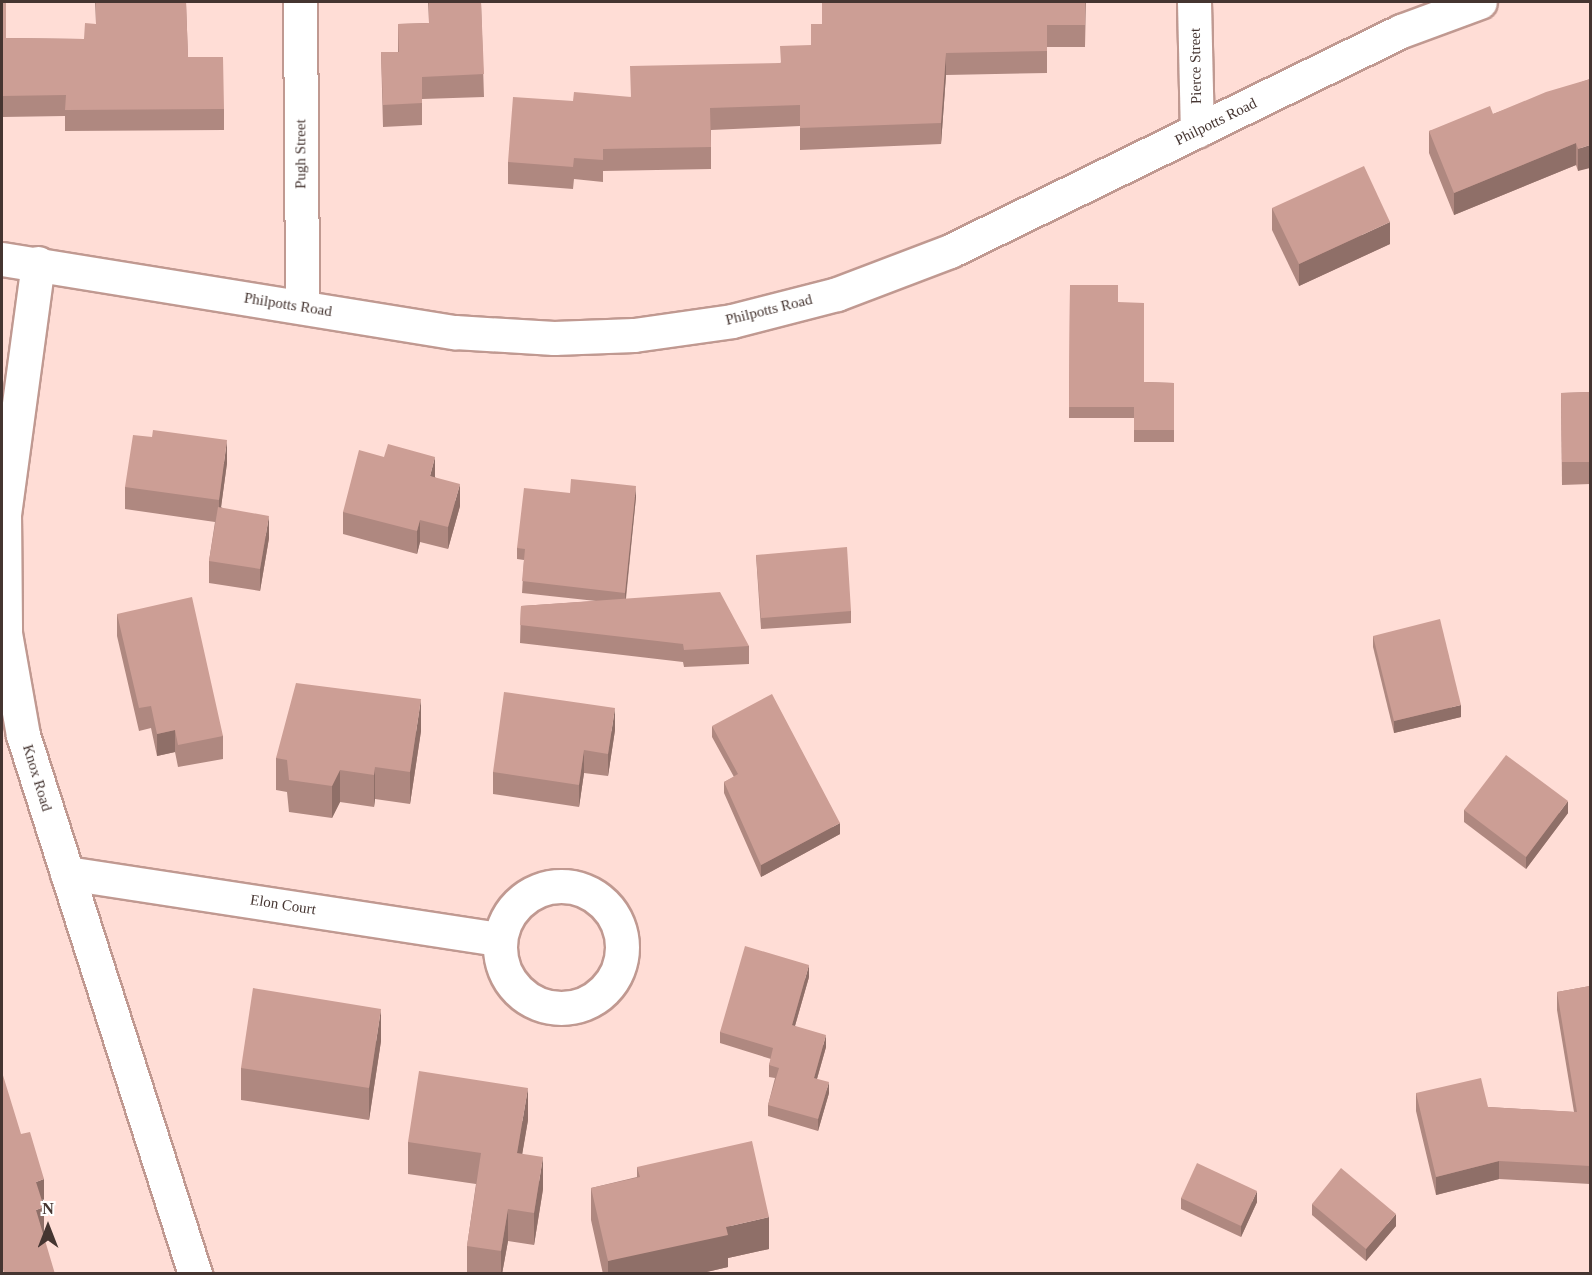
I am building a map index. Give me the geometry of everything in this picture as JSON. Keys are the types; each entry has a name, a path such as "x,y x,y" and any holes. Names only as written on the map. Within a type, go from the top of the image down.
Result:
{"street":[{"name":"Pugh Street","path":"300,2 302,307"},
{"name":"Pierce Street","path":"1194,2 1197,131"},
{"name":"Philpotts Road","path":"2,259 455,332 554,338 634,335 732,321 837,294 950,252 1401,31 1480,2"},
{"name":"Knox Road","path":"38,263 4,513 4,622 23,735 195,1274"},
{"name":"Elon Court","path":"67,873 499,939"}],"building":[{"path":"2,2 6,2 6,38 84,39 85,23 96,24 96,2 186,2 188,57 223,57 224,109 65,110 66,95 2,96"},
{"path":"429,2 481,2 484,74 422,77 422,103 383,105 381,52 399,52 398,24 429,23"},
{"path":"822,2 1085,2 1085,25 1047,25 1047,51 946,53 941,123 800,128 800,105 710,108 711,147 603,149 603,160 574,158 573,167 508,162 513,97 573,101 574,92 631,97 630,66 781,63 780,46 811,45 811,24 822,24"},
{"path":"1590,79 1590,145 1578,149 1576,143 1454,193 1429,131 1490,106 1493,114 1546,92"},
{"path":"1364,166 1390,222 1299,264 1272,208"},
{"path":"1070,285 1118,285 1118,302 1144,303 1144,382 1174,383 1174,430 1134,430 1134,407 1069,407"},
{"path":"1590,392 1590,462 1562,462 1561,393"},
{"path":"153,430 227,440 219,500 125,487 133,435 152,437"},
{"path":"388,444 435,457 430,476 460,484 448,527 420,520 417,531 343,512 359,450 384,457"},
{"path":"571,479 636,486 625,593 522,581 525,549 517,548 524,488 570,493"},
{"path":"218,507 269,516 260,569 209,561"},
{"path":"847,547 851,611 761,618 756,555"},
{"path":"720,592 749,646 684,650 683,644 520,625 521,606"},
{"path":"192,597 223,736 178,745 175,730 157,734 151,706 139,708 117,614"},
{"path":"1440,619 1461,705 1394,721 1373,636"},
{"path":"296,683 421,699 410,772 375,767 374,775 340,770 332,786 289,780 287,760 276,758"},
{"path":"504,692 615,708 608,754 584,750 579,785 493,772"},
{"path":"772,694 840,823 761,865 724,782 738,774 712,726"},
{"path":"1506,755 1568,801 1526,857 1464,810"},
{"path":"745,946 809,965 792,1025 826,1035 814,1078 829,1082 818,1119 768,1105 779,1068 769,1065 773,1048 720,1032"},
{"path":"1590,986 1590,1166 1499,1161 1436,1177 1416,1093 1481,1078 1488,1107 1577,1112 1557,992"},
{"path":"253,988 381,1009 369,1088 241,1068"},
{"path":"419,1071 528,1088 517,1153 543,1157 534,1213 508,1209 501,1251 467,1246 481,1153 408,1142"},
{"path":"2,1072 21,1134 30,1132 44,1179 36,1182 44,1207 36,1210 55,1274 4,1274 2,1264"},
{"path":"752,1141 769,1217 726,1227 728,1235 608,1261 591,1188 640,1177 637,1167"},
{"path":"1197,1163 1257,1191 1241,1226 1181,1198"},
{"path":"1341,1168 1396,1214 1366,1249 1312,1204"}]}
